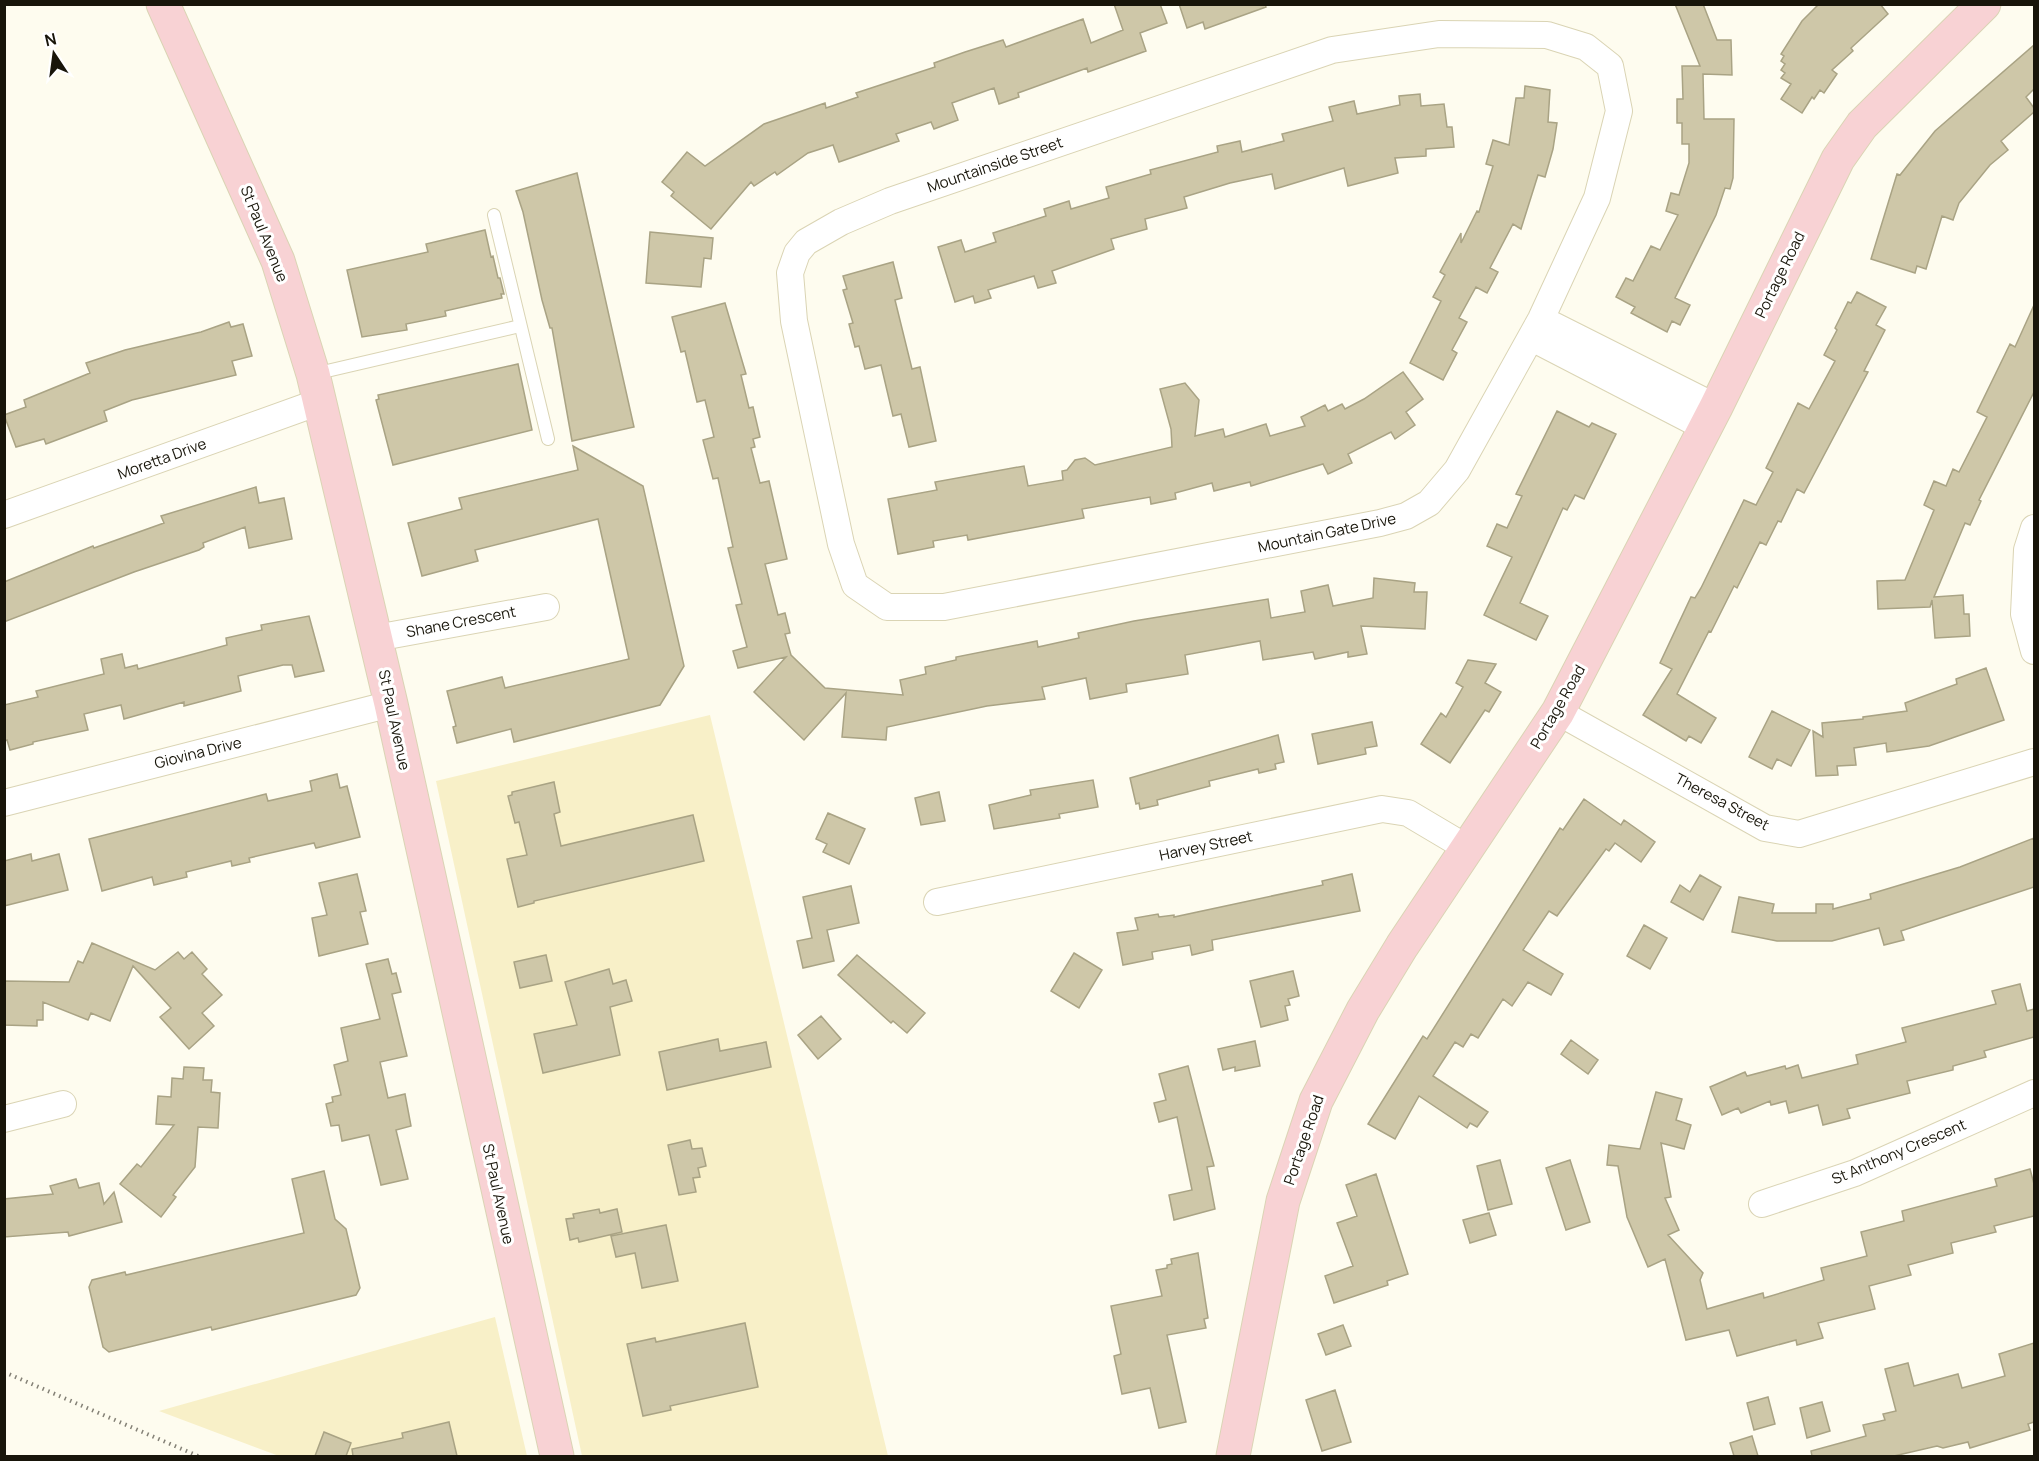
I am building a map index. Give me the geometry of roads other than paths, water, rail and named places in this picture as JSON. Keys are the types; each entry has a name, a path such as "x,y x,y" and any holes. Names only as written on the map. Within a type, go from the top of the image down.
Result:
{"street":[{"name":"St Paul Avenue","path":"163,4 278,261 316,388 391,704 557,1456"},
{"name":"Portage Road","path":"1233,1456 1283,1201 1316,1101 1363,1010 1558,712 1711,417 1838,159 1869,117 1984,4"},
{"name":"Mountain Gate Drive","path":"1065,583 1336,532 1406,516 1429,503 1457,470 1536,329 1597,198 1619,111 1610,66 1586,47 1546,35 1439,34 1359,46"},
{"name":"Mountainside Street","path":"1065,583 944,607 887,607 855,585 845,555 794,321 790,273 797,253 806,242 841,222 890,201 1332,50 1359,46"},
{"path":"1536,329 1711,417"},
{"name":"Moretta Drive","path":"4,515 316,388"},
{"path":"2034,528 2027,550 2024,614 2034,651"},
{"name":"Shane Crescent","path":"376,638 546,607"},
{"name":"Giovina Drive","path":"4,803 391,704"},
{"name":"Theresa Street","path":"1558,712 1765,828 1799,834 2034,762"},
{"name":"Harvey Street","path":"937,902 1382,809 1408,813 1467,848"},
{"name":"St Anthony Crescent","path":"1762,1204 1855,1173 2034,1093"},
{"path":"4,1119 63,1104"}],"lane":[{"path":"494,215 548,439"},
{"path":"316,388 520,326"}]}
